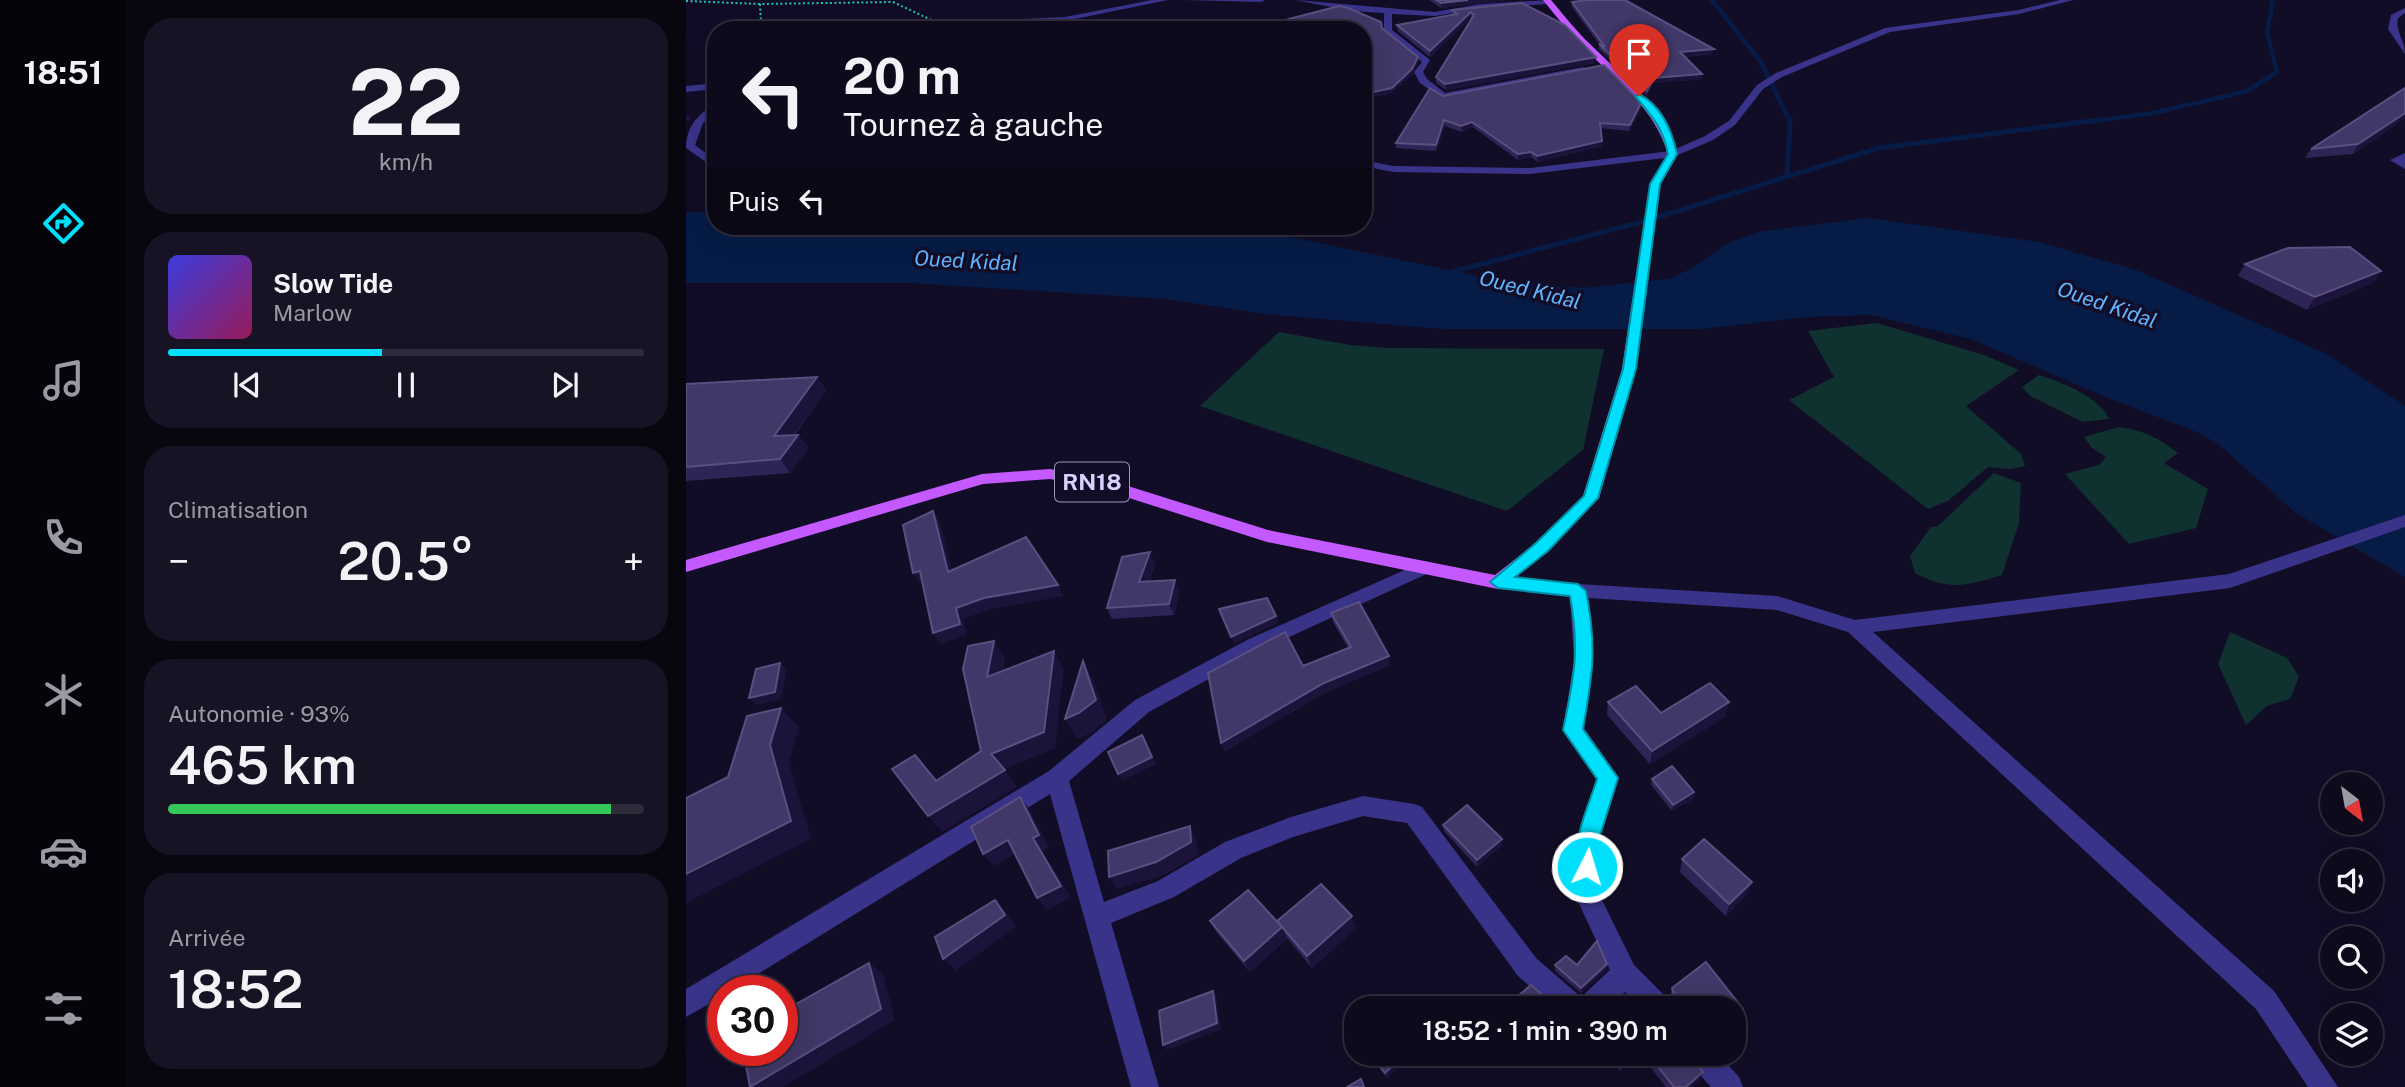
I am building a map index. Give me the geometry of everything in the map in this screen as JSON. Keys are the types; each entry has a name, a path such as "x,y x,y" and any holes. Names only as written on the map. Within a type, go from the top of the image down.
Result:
{"main road":[{"path":"1498,582 1542,547 1591,498 1629,369 1655,184 1673,154 1668,132 1655,111 1608,66 1548,1"},
{"name":"RN18","path":"686,566 982,479 1050,474 1105,485 1267,536 1498,582"}],"street":[{"path":"1040,21 1164,0"},
{"path":"1188,0 1261,0"},
{"path":"1298,0 1435,14 1481,6 1548,1"},
{"path":"1372,165 1393,169 1530,171 1673,154 1732,124 1760,87 1779,75 1888,30 2020,12 2069,0"},
{"path":"2399,0 2405,9 2394,17 2392,29 2405,51"},
{"path":"1388,11 1388,31 1427,61 1418,72 1423,81 1443,96 1608,66"},
{"path":"686,89 707,87"},
{"path":"707,112 695,126 690,146 707,159"},
{"path":"694,150 707,148"},
{"path":"2405,156 2395,160 2405,166"},
{"path":"1498,582 1578,591 1777,603 1855,627 2230,581 2405,521"},
{"path":"686,1004 1057,778 1142,706 1256,644 1425,567"},
{"path":"1578,591 1584,626 1586,665 1573,730 1608,778 1588,839 1587,895 1625,974 1647,996"},
{"path":"1855,627 2264,1000 2325,1087"},
{"path":"1057,778 1145,1087"},
{"path":"1097,917 1166,889 1233,850 1291,827 1363,806 1415,814 1527,967 1560,996"},
{"path":"1601,996 1625,974"},
{"path":"1711,1066 1729,1087"}],"path":[{"path":"686,1 760,5 791,0"},
{"path":"775,3 892,2 938,21"},
{"path":"760,5 761,21"}],"green space":[{"path":"1877,323 1984,355 2019,370 1966,406 2021,454 2025,466 2010,469 1988,467 1948,501 1928,509 1789,400 1834,377 1808,331"},
{"path":"1279,332 1350,345 1389,348 1604,349 1583,450 1507,511 1200,406"},
{"path":"2039,375 2089,397 2109,419 2083,422 2030,396 2022,387"},
{"path":"2119,427 2150,436 2171,448 2178,453 2164,463 2208,489 2196,528 2129,544 2065,474 2099,465 2106,457 2092,448 2084,437"},
{"path":"1994,473 2021,483 2019,523 2002,575 1958,585 1927,579 1915,573 1910,556 1931,527 1938,526"},
{"path":"2230,632 2287,658 2299,677 2290,699 2267,706 2246,725 2218,664"}],"water":[{"name":"Oued Kidal","path":"707,211 707,235 1281,235 1507,282 1582,288 1669,279 1690,269 1730,242 1763,231 1868,218 2039,242 2136,270 2327,354 2405,406 2405,577 2296,513 2217,443 2199,433 2103,396 1971,339 1871,315 1806,317 1702,329 1443,329 1264,314 1167,299 910,283 686,283 686,213"}],"building":[{"path":"1436,0 1468,0 1441,3"},
{"path":"1625,0 1714,49 1680,52 1702,74 1654,78 1647,91 1599,44 1605,47 1572,2"},
{"path":"1522,3 1565,25 1596,57 1445,84 1436,77 1474,15 1471,12 1430,51 1397,25 1457,14 1452,10"},
{"path":"1339,6 1348,8 1381,22 1382,28 1418,57 1412,69 1392,88 1372,92 1372,21 1289,19"},
{"path":"1604,65 1641,103 1630,125 1600,123 1602,141 1537,156 1531,152 1518,154 1472,122 1461,126 1444,120 1436,145 1396,143 1430,88 1443,96"},
{"path":"2405,88 2405,113 2358,144 2311,149"},
{"path":"2350,247 2381,271 2315,297 2245,264 2288,248"},
{"path":"817,377 774,436 798,435 780,459 686,467 686,384"},
{"path":"933,511 948,572 1026,537 1058,585 984,598 956,608 960,624 933,633 920,571 913,573 903,525"},
{"path":"1150,552 1139,582 1175,580 1169,604 1107,608 1122,557"},
{"path":"1267,598 1276,616 1231,637 1219,609"},
{"path":"1359,602 1389,656 1324,683 1221,743 1208,673 1285,632 1303,666 1351,647 1331,613"},
{"path":"994,641 987,677 1054,651 1044,732 991,754 1005,770 928,816 892,769 915,755 936,781 981,751 963,669 968,646"},
{"path":"1083,661 1096,700 1079,713 1065,719"},
{"path":"780,663 775,692 749,698 756,669"},
{"path":"1710,683 1729,702 1652,751 1608,702 1636,686 1661,713"},
{"path":"781,708 770,745 791,821 686,874 686,798 728,777 747,716"},
{"path":"1142,735 1152,757 1118,774 1108,752"},
{"path":"1672,766 1694,792 1673,805 1652,779"},
{"path":"1020,797 1039,835 1033,838 1061,886 1037,898 1008,840 983,854 971,827"},
{"path":"1467,805 1502,839 1477,860 1443,825"},
{"path":"1190,826 1191,842 1156,862 1109,877 1108,851"},
{"path":"1704,839 1752,882 1729,904 1682,859"},
{"path":"1321,884 1352,916 1307,956 1277,921"},
{"path":"1248,890 1282,927 1244,961 1210,921"},
{"path":"995,900 1005,915 943,959 935,937"},
{"path":"1597,941 1607,964 1581,988 1555,965 1566,956 1577,965"},
{"path":"1706,962 1733,996 1674,996 1672,988"},
{"path":"869,963 881,1009 798,1058 798,1003"},
{"path":"1531,985 1544,996 1518,996"},
{"path":"1213,991 1217,1023 1163,1045 1159,1011"},
{"path":"746,1066 785,1066 750,1087"},
{"path":"1379,1066 1392,1066 1385,1073"},
{"path":"1658,1066 1698,1066 1703,1072 1686,1087 1674,1087"},
{"path":"1361,1079 1364,1087 1347,1087"}],"waterway":[{"path":"1712,0 1761,62 1790,122"},
{"path":"2086,122 2154,113 2247,91 2277,72 2267,32 2273,0"},
{"path":"1787,177 1879,148 2099,120"},
{"path":"1787,177 1790,122"},
{"name":"Oued Kidal","path":"1455,271 1649,220 1787,177"}],"route":[{"path":"1587,867 1588,839 1608,778 1573,730 1586,665 1584,626 1578,591 1498,582 1542,547 1591,498 1629,369 1655,184 1673,154 1668,132 1655,111 1639,96"}]}
